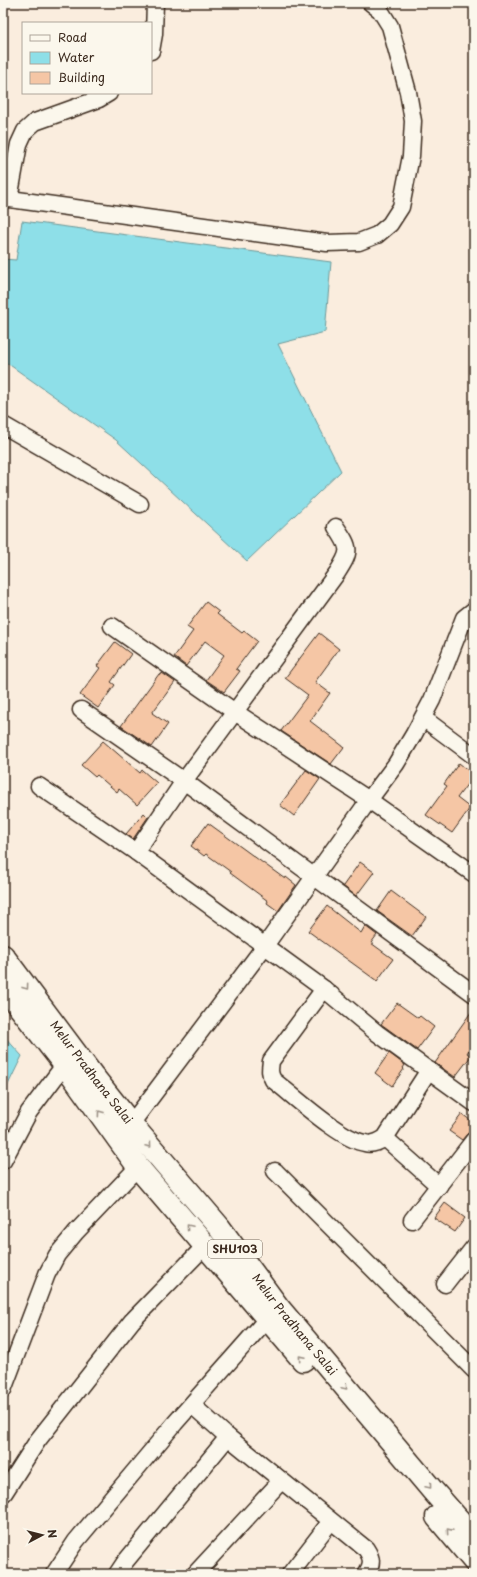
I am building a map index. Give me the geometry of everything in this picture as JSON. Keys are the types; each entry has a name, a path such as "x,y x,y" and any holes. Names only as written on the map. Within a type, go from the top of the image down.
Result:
{"main road":[{"name":"Melur Pradhana Salai","path":"3,956 69,1058 124,1130 219,1227 272,1313 474,1560"},
{"name":"Melur Pradhana Salai","path":"3,986 69,1058"},
{"name":"Melur Pradhana Salai","path":"124,1130 138,1167 205,1246 272,1313 474,1536"}],"street":[{"path":"152,45 155,3"},
{"path":"108,94 99,99 35,122 25,131 18,144 6,199 327,243 359,242 377,235 390,224 401,207 411,156 413,121 408,92 390,26 380,10 371,3"},
{"path":"3,425 140,504"},
{"path":"136,852 184,781 337,573 346,557 348,549 346,541 336,527"},
{"path":"124,1130 264,947 396,764 432,700 464,618 474,610"},
{"path":"112,626 235,712 369,800 474,874"},
{"path":"81,710 184,781 474,994"},
{"path":"423,718 474,756"},
{"path":"40,786 136,852 264,947 324,989 377,1033 474,1103"},
{"path":"324,989 271,1061 270,1075 273,1080 335,1129 352,1139 364,1143 372,1144 385,1138 429,1070"},
{"path":"3,1161 28,1112 69,1058"},
{"path":"385,1138 439,1186"},
{"path":"412,1220 474,1140"},
{"path":"3,1390 47,1274 57,1255 76,1232 138,1167"},
{"path":"275,1171 474,1370"},
{"path":"4,1493 38,1440 132,1321 205,1246"},
{"path":"445,1284 474,1247"},
{"path":"54,1574 76,1541 175,1423 272,1313"},
{"path":"192,1405 281,1481 366,1549 371,1556 372,1562 366,1574"},
{"path":"116,1574 124,1562 228,1437"},
{"path":"195,1574 281,1481"},
{"path":"290,1574 330,1521"}],"water":[{"path":"22,221 331,262 325,332 278,344 341,471 247,561 116,440 7,363 3,362 3,259 16,260"},
{"path":"3,1035 22,1056 3,1095"}],"building":[{"path":"206,602 219,612 217,614 242,633 244,631 257,641 236,669 240,671 224,692 206,680 224,655 205,641 186,666 174,657 193,631 187,627"},
{"path":"319,633 339,649 315,682 330,693 310,721 344,747 331,764 281,731 308,695 285,678"},
{"path":"115,642 131,654 111,682 115,685 98,708 80,695 100,668 97,666"},
{"path":"162,673 175,682 152,713 168,724 152,747 121,726 159,674 161,675"},
{"path":"103,741 140,773 142,770 157,783 137,805 119,789 117,792 97,775 95,777 81,765"},
{"path":"459,763 474,775 457,798 470,808 452,833 426,815 447,786 444,784"},
{"path":"306,770 320,779 294,816 280,805"},
{"path":"144,813 148,817 133,839 126,834"},
{"path":"208,823 285,879 286,877 296,885 278,911 267,903 268,901 230,873 231,872 206,854 204,856 191,846"},
{"path":"360,862 374,872 356,896 343,886"},
{"path":"391,891 426,917 412,936 377,911"},
{"path":"327,906 361,933 365,926 377,935 371,943 393,959 377,981 308,931"},
{"path":"397,1003 418,1018 420,1016 434,1027 417,1050 381,1024"},
{"path":"474,1008 474,1043 467,1053 471,1056 455,1077 435,1063"},
{"path":"389,1053 405,1065 403,1068 404,1069 392,1086 375,1073"},
{"path":"462,1114 474,1123 474,1131 467,1134 462,1140 449,1131"},
{"path":"445,1203 465,1218 455,1232 434,1218"}]}
